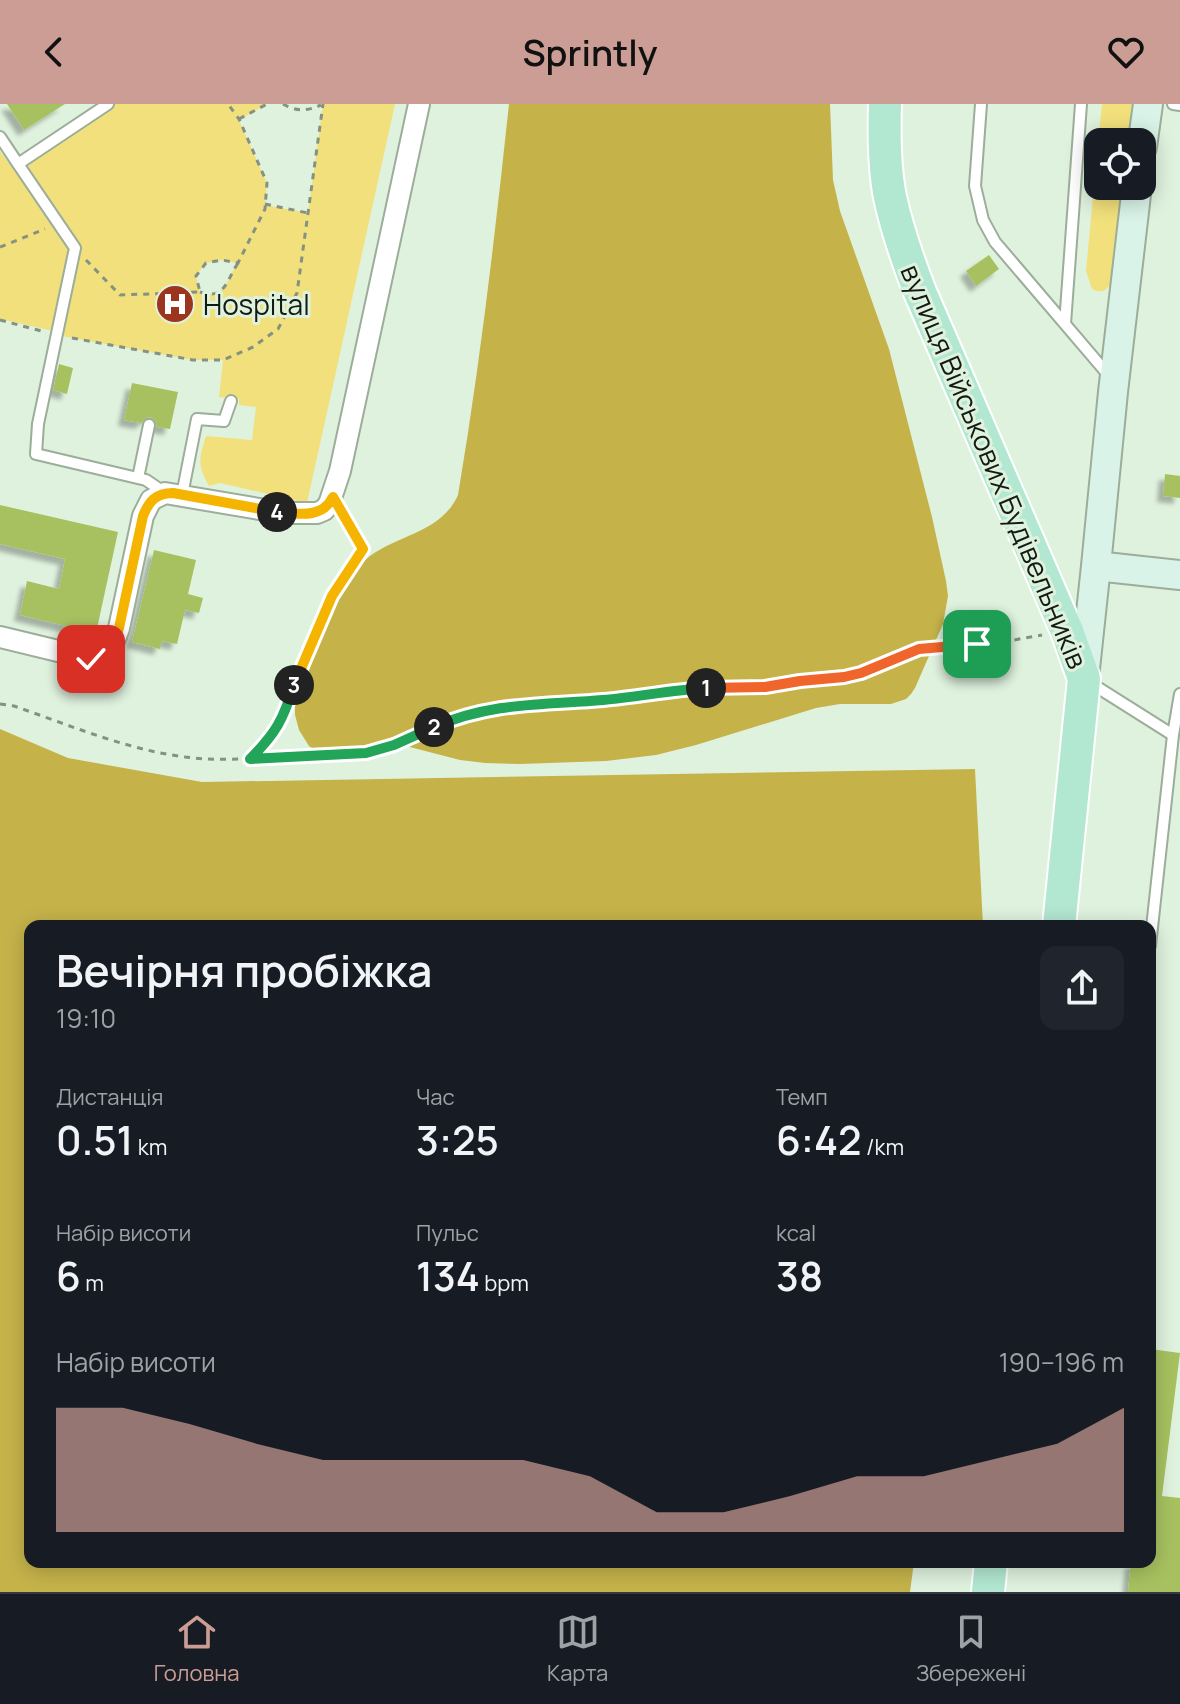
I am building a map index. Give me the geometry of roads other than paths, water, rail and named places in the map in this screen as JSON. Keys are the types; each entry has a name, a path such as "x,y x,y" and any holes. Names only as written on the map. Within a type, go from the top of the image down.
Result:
{"main road":[{"name":"вулиця Військових Будівельників","path":"885,104 890,195 907,259 1067,631 1084,679 1060,920"},
{"path":"988,1592 990,1568"}],"street":[{"path":"0,637 91,659 102,656 115,641 146,508 151,500 174,494 271,511 307,514 324,510 333,497 419,104"},
{"path":"1145,128 1148,104"},
{"path":"1084,679 1135,200"},
{"path":"1096,566 1180,575"}],"lane":[{"path":"18,164 108,104"},
{"path":"981,104 975,186 983,220 995,242 1115,383"},
{"path":"1065,324 1081,104"},
{"path":"1173,104 1180,105"},
{"path":"0,137 75,248 38,424 36,454 146,480 174,494 197,419 224,421 231,401"},
{"path":"138,478 149,425"},
{"path":"1084,679 1173,735"},
{"path":"1153,920 1180,694"}],"place":[{"name":"Hospital","path":"175,304"}]}
